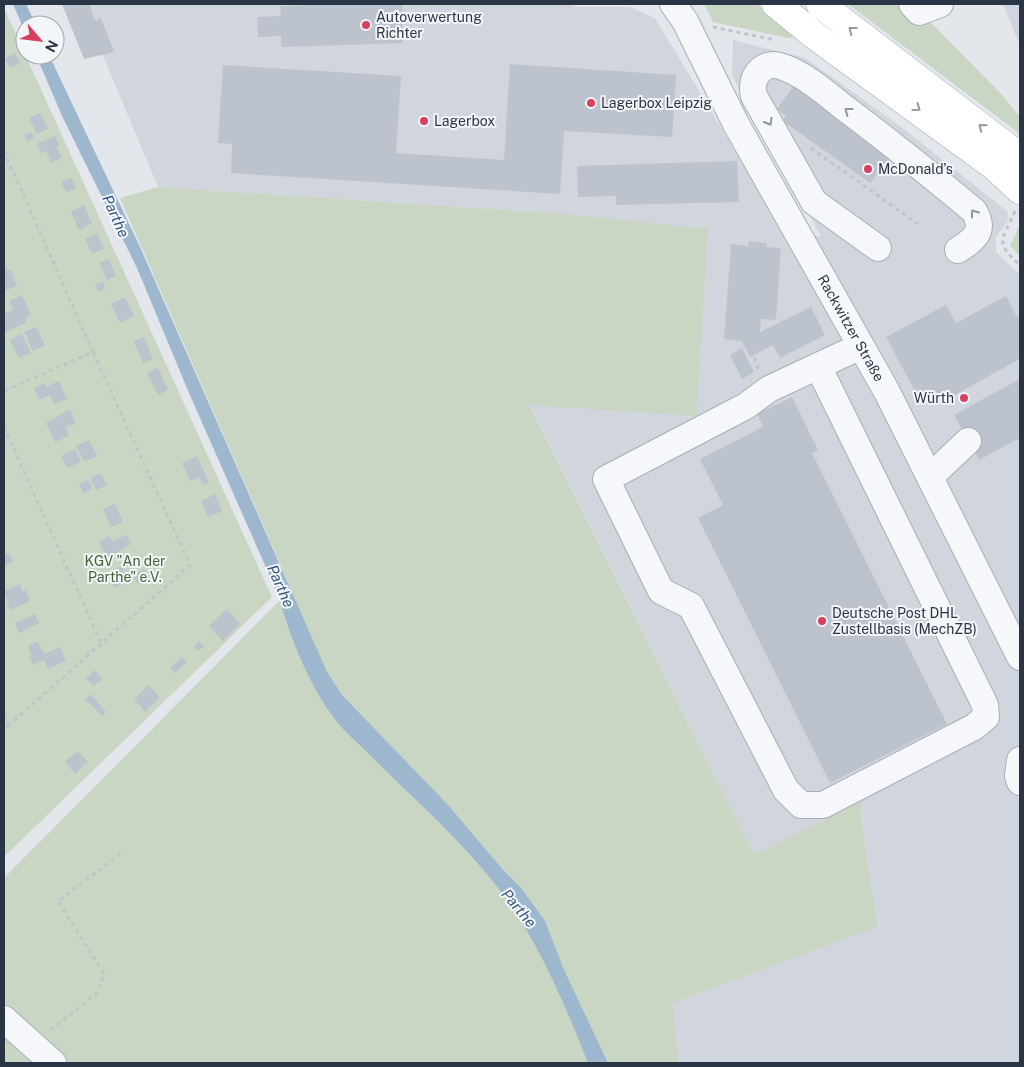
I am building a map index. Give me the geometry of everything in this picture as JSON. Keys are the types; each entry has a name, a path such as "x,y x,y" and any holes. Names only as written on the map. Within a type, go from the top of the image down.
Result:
{"main road":[{"path":"776,4 814,35 994,166 1018,199"},
{"path":"820,4 1020,157"}],"street":[{"name":"Rackwitzer Straße","path":"673,4 685,21 736,124 861,346 930,477 1020,657"},
{"path":"912,4 919,12 940,4"},
{"path":"878,248 814,202 754,96 752,82 760,70 767,66 782,66 825,93 911,159 974,211 978,218 979,231 972,241 958,250"},
{"path":"818,366 985,705 986,717 974,727 823,805 801,805 786,790 691,606 661,591 606,479 746,406 769,389 818,366 861,346"},
{"path":"930,477 968,441"},
{"path":"1020,760 1018,776 1020,782"},
{"path":"4,1019 53,1063"}],"path":[{"path":"715,28 782,42"},
{"path":"805,144 918,224"},
{"path":"4,151 190,565 4,729"},
{"path":"1018,199 1002,242 1005,252 1020,265"},
{"path":"4,390 93,352"},
{"path":"4,426 101,643"},
{"path":"4,716 8,726"},
{"path":"33,1045 97,993 104,974 58,901 123,852"}],"shaded area":[{"path":"71,4 572,4 575,7 630,7 655,18 786,235 821,236 747,106 732,75 733,40 805,58 900,126 1007,211 1008,221 996,237 996,252 1020,275 1020,1063 679,1063 671,1003 878,927 861,820 862,801 755,855 529,404 553,213 158,187 103,56"},
{"path":"1003,4 1020,4 1020,46"}],"green space":[{"path":"704,4 757,4 799,37 788,38 713,22"},
{"path":"848,4 913,4 1002,95 1020,117 1020,134"},
{"name":"KGV \"An der Parthe\" e.V.","path":"4,8 15,32 15,65 30,65 272,597 4,857"},
{"path":"158,187 553,213 708,229 696,416 529,405 755,855 862,801 861,820 878,927 672,1003 679,1063 84,1063 83,1061 81,1063 4,1063 4,878 291,589 120,198"},
{"path":"1020,224 1020,256 1010,246"}],"water":[{"path":"13,4 26,4 31,15 18,15"},
{"name":"Parthe","path":"40,65 54,65 140,247 327,672 342,695 448,805 504,871 522,889 545,921 564,970 608,1063 588,1063 550,973 526,930 499,889 451,834 344,730 319,695 303,663 289,629 279,597 189,393 137,268 62,116"}],"building":[{"path":"62,4 89,4 95,21 101,18 114,52 84,59"},
{"path":"402,4 403,43 281,47 281,36 258,37 257,17 281,16 280,6"},
{"path":"15,53 16,65 10,68 5,58"},
{"path":"510,64 676,75 672,137 564,131 560,194 231,173 232,144 218,143 223,65 401,76 396,153 504,160"},
{"path":"795,84 895,149 870,183 783,121 786,116 777,109"},
{"path":"40,113 48,129 37,134 29,118"},
{"path":"31,132 34,138 28,142 24,135"},
{"path":"55,136 59,145 56,146 62,158 51,163 46,151 41,153 37,144"},
{"path":"737,161 739,202 616,205 616,196 578,197 577,166"},
{"path":"71,178 76,188 66,192 61,182"},
{"path":"84,205 92,223 79,230 71,212"},
{"path":"97,233 104,249 92,254 85,239"},
{"path":"749,241 767,243 766,247 781,248 776,320 761,319 760,332 811,307 825,335 780,358 773,345 750,357 742,341 724,339 731,244 748,246"},
{"path":"109,259 116,276 107,280 99,263"},
{"path":"6,265 8,271 11,270 17,286 4,291 4,266"},
{"path":"103,282 105,289 98,292 95,285"},
{"path":"22,295 31,315 25,318 27,322 4,333 4,314 13,310 9,301"},
{"path":"1006,296 1017,317 1020,316 1020,359 942,402 935,390 919,399 886,337 946,305 956,323"},
{"path":"125,297 134,316 120,323 111,304"},
{"path":"36,327 45,345 33,351 24,332"},
{"path":"22,334 31,353 19,358 10,340"},
{"path":"144,337 153,359 143,363 134,341"},
{"path":"742,348 754,372 742,379 730,355"},
{"path":"158,368 168,390 158,395 147,373"},
{"path":"1020,379 1020,438 979,460 954,415"},
{"path":"59,381 67,399 54,404 50,395 39,400 34,388 45,383 46,387"},
{"name":"Deutsche Post DHL Zustellbasis (MechZB)","path":"792,397 818,450 812,453 947,724 830,783 698,518 723,505 700,459 763,427 757,414"},
{"path":"70,409 76,423 66,427 69,436 55,442 46,423"},
{"path":"89,440 97,456 84,462 76,446"},
{"path":"75,449 81,462 67,468 61,456"},
{"path":"197,456 209,482 203,485 199,477 190,481 182,463"},
{"path":"101,473 107,485 96,490 90,478"},
{"path":"89,480 92,489 83,493 79,484"},
{"path":"215,494 222,511 208,517 201,501"},
{"path":"115,504 123,522 111,527 103,509"},
{"path":"127,535 131,544 107,558 99,541 110,536 112,541"},
{"path":"9,553 13,561 4,567 4,555"},
{"path":"122,566 127,582 114,588 108,573"},
{"path":"144,569 149,577 137,583 133,575"},
{"path":"20,584 23,591 26,590 30,601 10,610 4,591"},
{"path":"227,609 240,624 223,641 209,626"},
{"path":"35,614 39,623 19,633 15,623"},
{"path":"37,641 44,654 60,647 66,661 48,669 44,660 33,665 29,656 32,655 28,646"},
{"path":"199,641 204,646 198,651 194,647"},
{"path":"182,657 187,662 175,673 170,668"},
{"path":"95,670 102,679 93,686 86,678"},
{"path":"149,685 160,698 145,712 134,699"},
{"path":"91,694 106,712 102,716 85,699"},
{"path":"78,751 88,762 75,774 65,762"}],"place":[{"name":"Autoverwertung Richter","path":"366,25"},
{"name":"Lagerbox Leipzig","path":"591,103"},
{"name":"Lagerbox","path":"424,121"},
{"name":"McDonald's","path":"868,169"},
{"name":"Würth","path":"964,398"},
{"name":"Deutsche Post DHL Zustellbasis (MechZB)","path":"822,621"}]}
